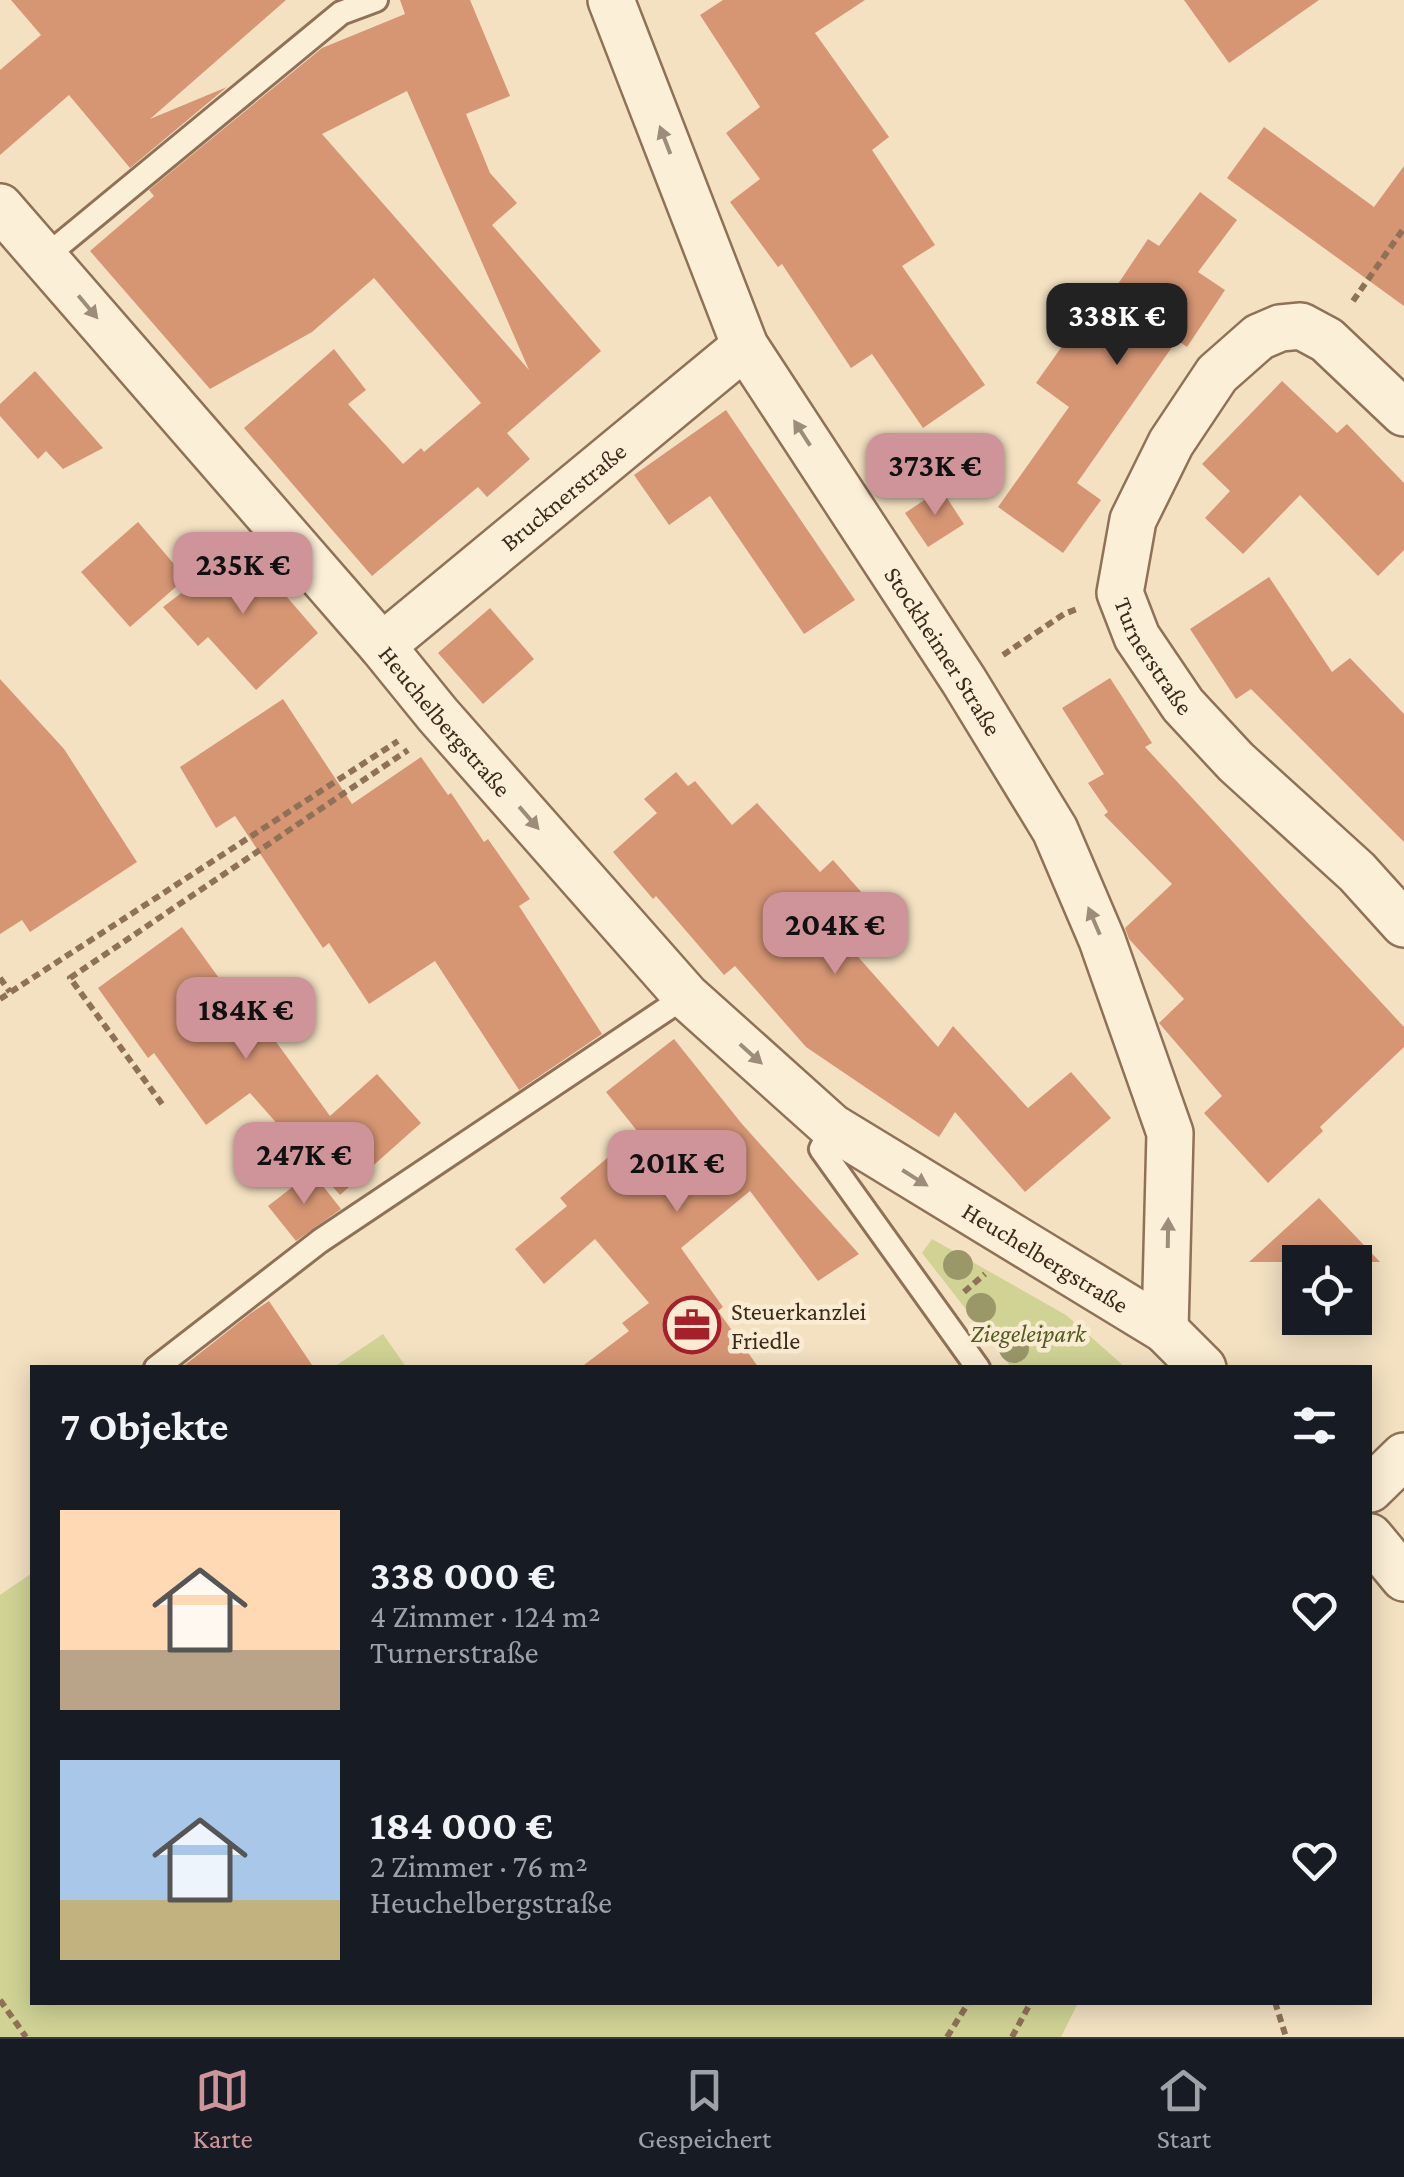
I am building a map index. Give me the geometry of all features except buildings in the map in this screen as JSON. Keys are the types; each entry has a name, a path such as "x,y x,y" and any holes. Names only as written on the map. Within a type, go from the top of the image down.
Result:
{"street":[{"name":"Stockheimer Straße","path":"611,0 745,346 964,681 1056,830 1102,940 1170,1132 1166,1330"},
{"name":"Heuchelbergstraße","path":"0,208 686,996 832,1127 1166,1330 1200,1365"},
{"name":"Turnerstraße","path":"1404,412 1327,340 1301,326 1280,328 1259,337 1217,374 1171,443 1133,520 1120,593 1137,637 1183,705 1236,762 1357,872 1404,924"},
{"name":"Brucknerstraße","path":"382,646 745,346"},
{"path":"1372,1487 1404,1456"},
{"path":"1372,1540 1404,1578"}],"lane":[{"path":"45,257 341,13 376,0"},
{"path":"160,1365 320,1241 686,996"},
{"path":"832,1127 821,1149 976,1365"}],"path":[{"path":"1327,340 1404,228"},
{"path":"964,681 1064,614"},
{"path":"0,999 442,720"},
{"path":"162,1104 70,978 442,720"},
{"path":"0,978 10,992"},
{"path":"962,1294 991,1269"},
{"path":"0,2000 26,2037"},
{"path":"947,2037 967,2005"},
{"path":"1012,2037 1029,2005"},
{"path":"1275,2005 1286,2037"}],"green space":[{"name":"Ziegeleipark","path":"932,1239 1066,1315 1123,1365 1009,1365 922,1253"},
{"path":"383,1334 405,1365 337,1365"},
{"path":"30,1574 30,2005 1077,2005 1061,2037 0,2037 0,1595"}],"place":[{"name":"Steuerkanzlei Friedle","path":"692,1325"}]}
